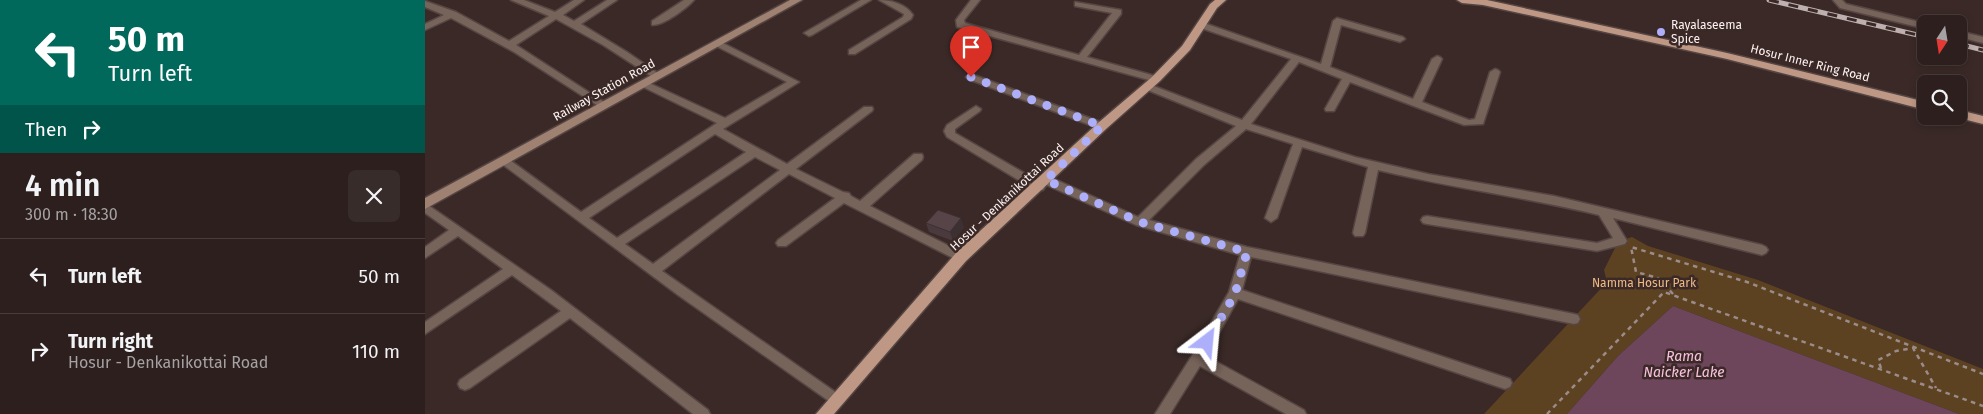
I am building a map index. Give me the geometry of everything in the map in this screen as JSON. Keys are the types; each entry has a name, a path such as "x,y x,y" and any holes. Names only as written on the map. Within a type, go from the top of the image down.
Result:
{"main road":[{"name":"Railway Station Road","path":"425,206 795,0"},
{"name":"Hosur Inner Ring Road","path":"1462,0 1481,1 1727,56 1917,104"},
{"name":"Hosur - Denkanikottai Road","path":"824,414 961,257 1043,184 1102,126 1152,83 1186,48 1214,2"},
{"path":"1967,116 1983,120"}],"street":[{"path":"515,0 557,15 575,24 657,76"},
{"path":"511,44 580,0"},
{"path":"575,24 613,0"},
{"path":"655,22 677,10 690,0"},
{"path":"809,33 867,0"},
{"path":"852,52 909,15 907,12 883,0"},
{"path":"976,0 960,20 960,25 1081,59 1152,83 1244,125 1298,144 1429,178 1603,212 1762,250"},
{"path":"1837,0 1843,6 1917,24"},
{"path":"425,4 453,14 511,44 603,106"},
{"path":"1078,4 1121,9 1081,59"},
{"path":"425,27 453,14"},
{"path":"1325,68 1337,21 1400,39"},
{"path":"1201,25 1325,68 1475,124 1479,122 1495,72"},
{"path":"1967,36 1983,40"},
{"path":"581,218 715,129 794,82 717,43"},
{"path":"1140,222 1200,162 1244,125 1297,58"},
{"path":"1416,103 1437,59"},
{"path":"971,77 1102,126"},
{"path":"1330,109 1348,77"},
{"path":"643,84 726,123"},
{"path":"653,270 868,109"},
{"path":"976,109 951,128 949,131 951,135 1043,184 1140,222 1247,252 1574,319"},
{"path":"715,129 754,152 790,168 961,257"},
{"path":"1271,218 1298,144"},
{"path":"617,244 754,152"},
{"path":"862,206 918,157"},
{"path":"503,162 836,400"},
{"path":"1359,233 1374,165"},
{"path":"782,243 845,196"},
{"path":"425,206 570,311 703,414"},
{"path":"1427,220 1597,247 1621,241 1603,212"},
{"path":"425,253 458,230"},
{"path":"1162,414 1198,358 1235,294 1247,252"},
{"path":"425,329 512,268"},
{"path":"1235,294 1505,383"},
{"path":"465,384 570,311"},
{"path":"1198,358 1299,414"}],"path":[{"path":"1674,295 1658,278 1636,272 1631,247 1747,282 1983,374"},
{"path":"1547,414 1658,296 1664,292 1983,406"},
{"path":"1881,369 1878,360 1896,351 1913,348"},
{"path":"1913,348 1937,389"}],"green space":[{"name":"Namma Hosur Park","path":"1632,237 1648,246 1758,280 1983,369 1983,414 1959,414 1673,306 1618,356 1567,414 1484,414 1607,282 1604,270 1618,242"}],"water":[{"name":"Rama Naicker Lake","path":"1673,306 1959,414 1567,414 1618,356"}],"building":[{"path":"938,210 961,218 950,232 926,223"}],"railway":[{"path":"1769,0 1917,35"},
{"path":"1967,46 1983,50"}],"place":[{"name":"Rayalaseema Spice","path":"1661,32"}],"route":[{"path":"971,77 1102,126 1046,180 1140,222 1247,252 1235,294 1207,342"}]}
